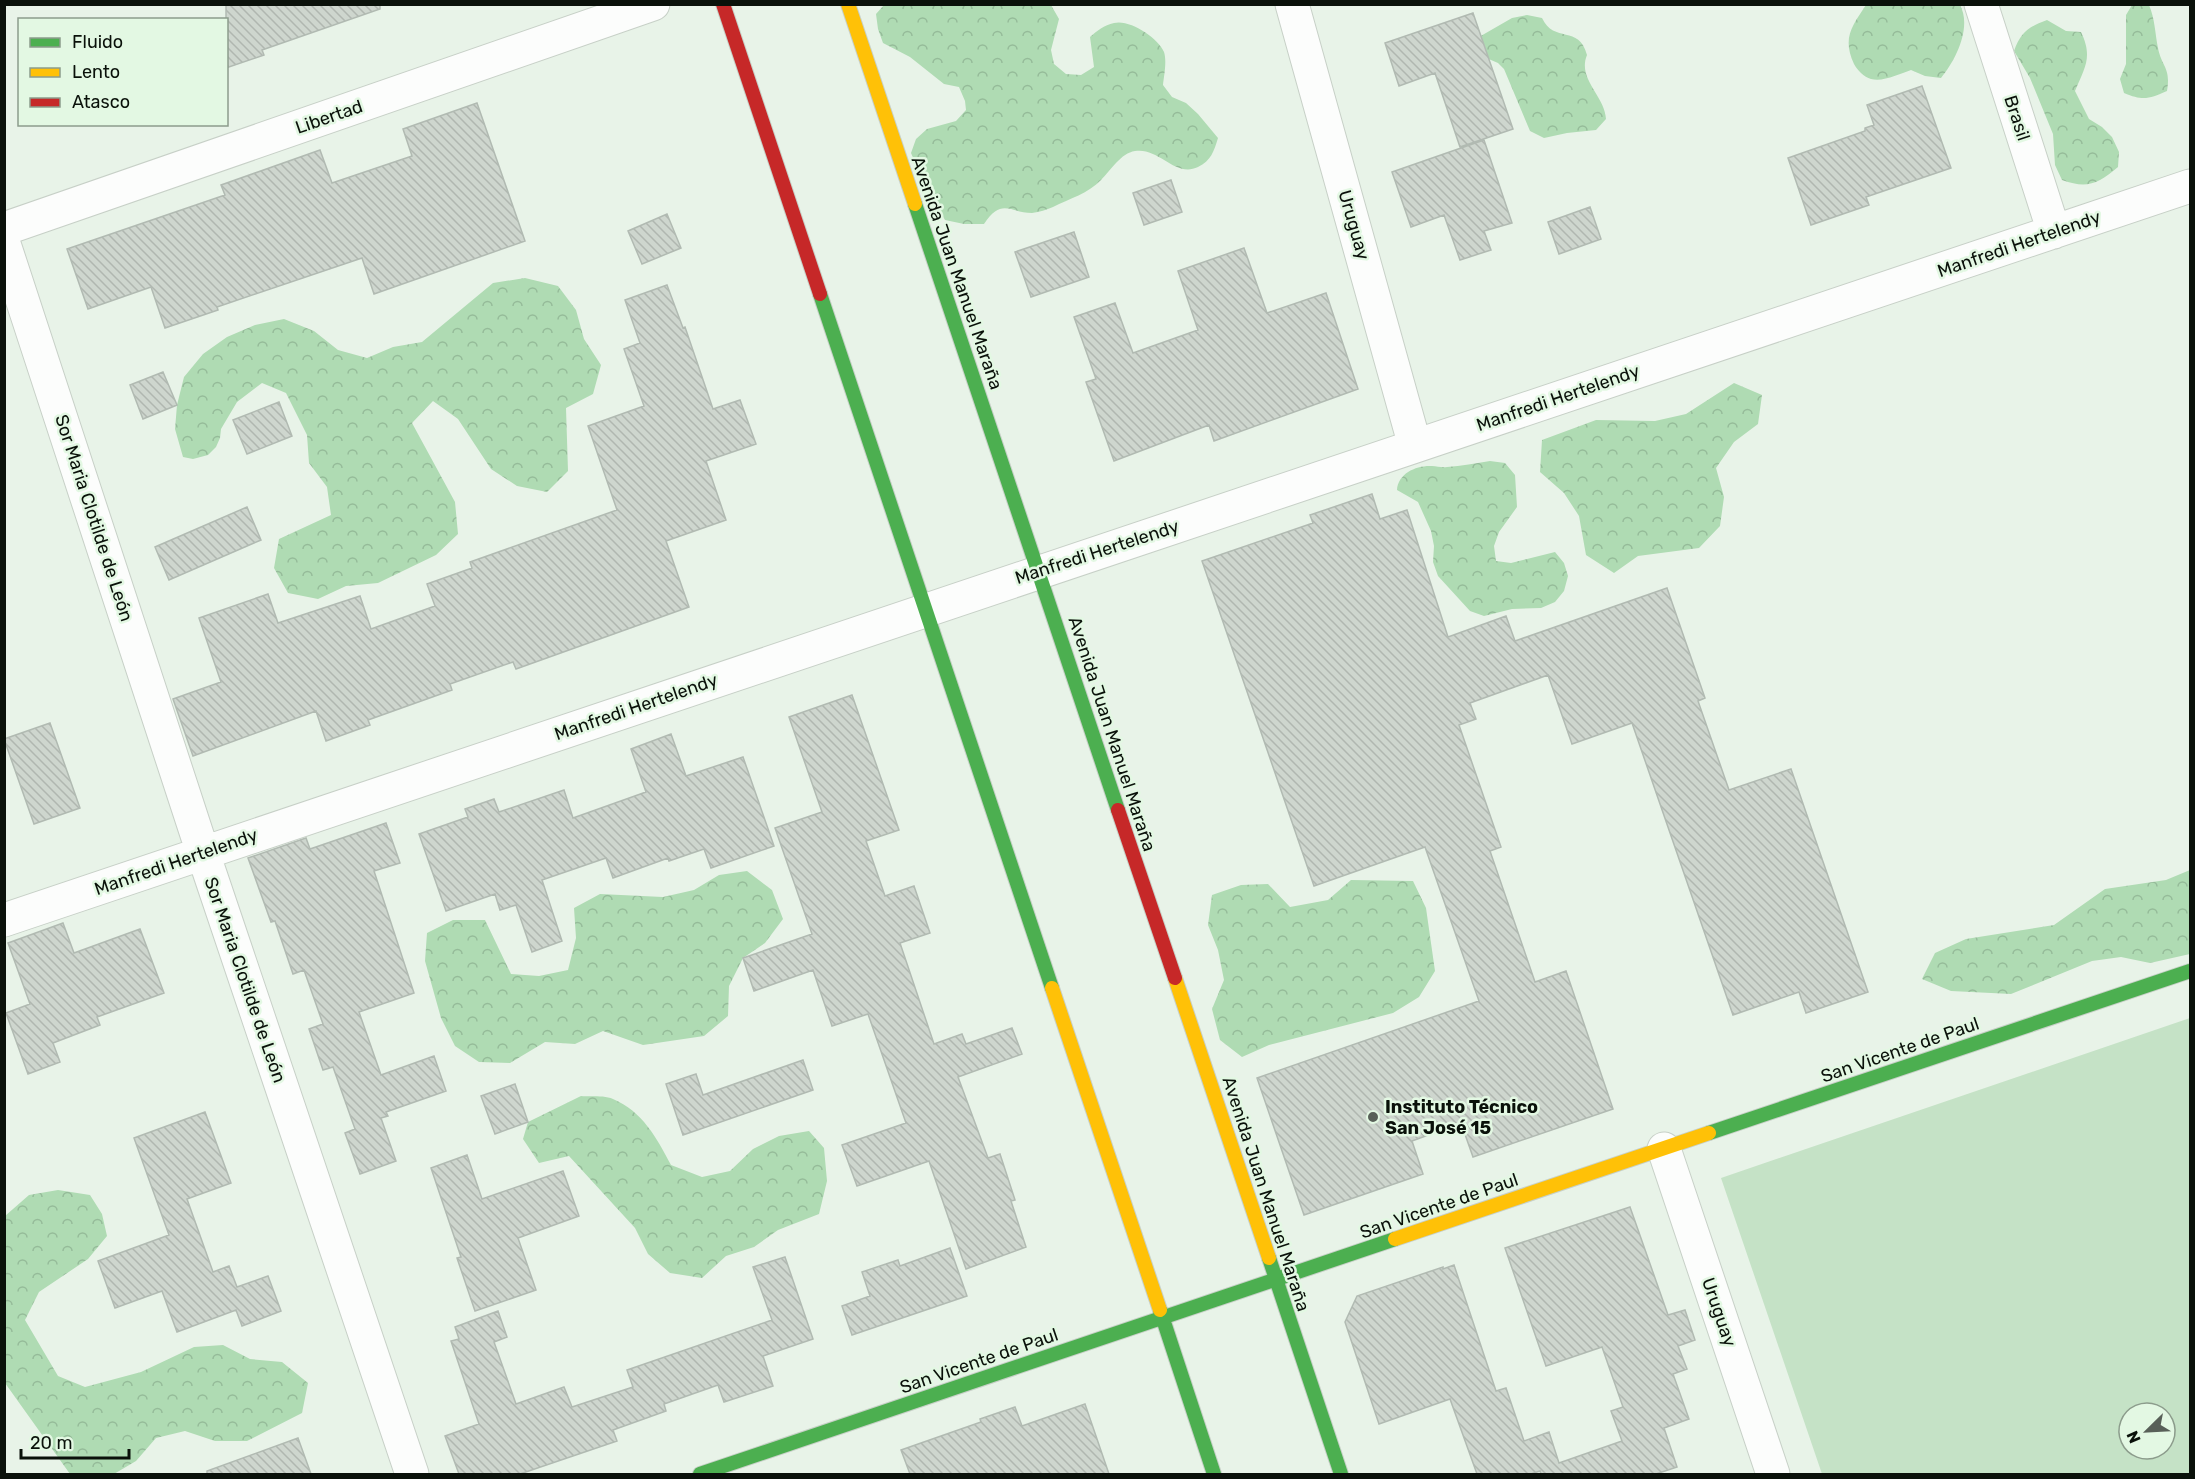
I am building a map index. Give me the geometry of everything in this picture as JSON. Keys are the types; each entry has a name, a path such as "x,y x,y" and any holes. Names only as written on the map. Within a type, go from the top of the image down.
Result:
{"street":[{"name":"Libertad","path":"4,229 653,4"},
{"path":"723,4 1214,1474"},
{"name":"Avenida Juan Manuel Maraña","path":"848,4 1341,1474"},
{"name":"Uruguay","path":"1292,4 1415,446"},
{"name":"Brasil","path":"1981,4 2054,232"},
{"name":"Manfredi Hertelendy","path":"4,920 2190,186"},
{"name":"Sor Maria Clotilde de León","path":"4,244 203,853 412,1474"},
{"name":"San Vicente de Paul","path":"700,1474 2190,971"},
{"name":"Uruguay","path":"1664,1149 1773,1474"}],"green space":[{"path":"884,5 1051,5 1059,19 1051,50 1054,64 1066,74 1081,75 1094,67 1090,37 1101,29 1110,24 1120,23 1135,27 1150,36 1161,47 1165,60 1163,85 1172,97 1186,103 1198,114 1218,138 1213,151 1202,165 1190,169 1174,166 1152,153 1130,152 1121,158 1091,189 1048,209 1032,213 1001,209 990,216 984,224 964,224 945,220 923,181 911,153 916,139 927,129 956,121 966,110 965,101 959,87 944,84 910,57 883,43 876,14"},
{"path":"1866,5 1960,5 1964,23 1961,43 1941,78 1925,76 1911,70 1881,79 1871,79 1861,73 1850,55 1849,39 1853,26"},
{"path":"2132,5 2149,5 2160,55 2168,77 2167,91 2150,97 2141,98 2124,93 2120,79 2126,64 2126,15"},
{"path":"1527,15 1542,18 1547,26 1578,40 1583,46 1587,55 1585,64 1588,80 1601,103 1606,119 1596,130 1544,138 1530,131 1504,69 1498,63 1484,57 1479,37 1512,18"},
{"path":"2047,20 2066,31 2081,32 2087,55 2075,91 2089,119 2112,137 2119,152 2118,167 2092,183 2078,184 2062,180 2055,165 2053,134 2030,78 2014,51 2019,39 2026,31"},
{"path":"525,278 558,286 576,310 584,339 601,365 593,394 566,408 568,471 547,492 517,486 491,469 458,419 433,401 412,423 455,502 458,534 436,555 378,583 346,586 318,599 288,593 274,568 279,539 331,515 327,487 309,463 307,435 286,393 262,383 237,402 221,429 216,447 208,455 193,459 183,457 175,429 177,405 184,377 203,354 227,337 255,325 284,319 314,331 338,350 367,358 393,347 422,342 493,283"},
{"path":"1734,383 1762,395 1758,424 1734,442 1716,468 1724,497 1720,526 1699,548 1638,556 1614,573 1586,555 1579,516 1564,493 1540,472 1542,440 1596,420 1655,421 1686,414"},
{"path":"1490,461 1505,463 1515,475 1517,507 1499,532 1494,546 1496,561 1511,563 1555,552 1564,563 1568,576 1564,591 1555,602 1541,608 1512,609 1484,616 1470,611 1438,576 1433,562 1434,546 1431,531 1418,502 1397,490 1401,479 1409,471 1415,469 1426,466 1452,467"},
{"path":"2190,870 2190,954 2150,963 2121,957 2092,961 2011,994 1951,991 1922,979 1935,953 1966,939 2054,925 2105,889 2166,880"},
{"path":"747,871 772,890 783,919 765,943 743,958 729,986 728,1016 704,1036 643,1045 603,1031 575,1044 545,1042 510,1063 479,1062 455,1046 441,1018 425,961 427,933 453,920 485,920 511,974 539,976 568,970 576,938 574,908 600,894 663,897 694,890 719,875"},
{"path":"1351,880 1413,881 1426,908 1435,971 1419,997 1393,1013 1269,1045 1242,1057 1220,1040 1212,1009 1224,980 1218,950 1208,925 1212,895 1241,885 1268,884 1290,907 1328,900"},
{"path":"2190,1018 2190,1474 1822,1474 1721,1178"},
{"path":"581,1096 605,1097 623,1104 648,1126 671,1165 702,1177 730,1171 753,1149 779,1136 809,1131 824,1148 827,1181 819,1214 778,1230 754,1247 726,1256 702,1278 670,1273 648,1254 635,1228 569,1156 539,1163 523,1139 528,1122"},
{"path":"58,1190 90,1195 102,1214 107,1236 88,1259 39,1292 25,1320 58,1376 85,1387 141,1372 194,1347 223,1345 250,1359 282,1362 308,1383 302,1413 247,1441 215,1441 185,1431 156,1438 136,1461 114,1474 70,1474 5,1383 5,1216 29,1195"}],"building":[{"path":"226,4 380,4 380,9 262,50 264,55 228,67 228,18 226,18"},
{"path":"1473,13 1513,129 1460,147 1435,73 1399,86 1385,43"},
{"path":"1922,86 1951,168 1866,197 1869,205 1811,225 1788,158 1865,131 1865,128 1874,125 1867,105"},
{"path":"477,103 525,241 374,294 362,258 217,307 218,310 165,328 151,287 88,309 67,249 225,195 221,185 320,150 332,183 412,156 403,129"},
{"path":"1484,140 1512,223 1484,231 1491,250 1460,260 1444,215 1411,227 1392,172"},
{"path":"1171,180 1182,212 1144,225 1133,193"},
{"path":"1590,207 1601,239 1559,254 1548,222"},
{"path":"667,214 681,248 642,264 628,231"},
{"path":"1074,232 1089,277 1031,297 1015,252"},
{"path":"1244,248 1267,313 1326,293 1358,389 1214,441 1209,425 1114,461 1086,382 1096,379 1074,317 1115,303 1133,353 1198,330 1178,271"},
{"path":"667,285 683,328 685,327 713,409 740,400 756,444 706,461 726,520 666,541 689,607 516,669 513,662 450,684 452,690 368,720 370,725 326,741 316,711 193,756 173,699 221,682 199,618 268,594 278,623 360,596 371,629 435,606 427,584 472,568 470,562 617,510 588,426 644,406 624,349 640,343 625,300"},
{"path":"163,372 177,405 143,419 130,385"},
{"path":"279,402 292,436 247,454 233,420"},
{"path":"1372,494 1380,519 1407,510 1448,637 1506,616 1515,641 1667,588 1705,698 1698,701 1729,790 1791,769 1868,992 1806,1013 1799,992 1733,1015 1632,723 1572,744 1548,675 1470,703 1476,719 1459,725 1501,847 1490,851 1535,982 1566,971 1613,1109 1473,1157 1461,1123 1412,1141 1423,1174 1304,1215 1257,1078 1479,1001 1425,847 1314,886 1202,561 1313,523 1310,515"},
{"path":"247,507 261,540 169,580 155,547"},
{"path":"852,695 899,830 866,841 885,896 914,886 930,933 900,943 934,1044 962,1034 966,1044 1012,1028 1022,1054 958,1077 988,1158 1000,1154 1015,1200 1011,1201 1026,1247 966,1269 929,1161 857,1186 842,1145 906,1123 868,1014 832,1026 813,970 754,991 743,958 812,934 775,828 822,812 789,717"},
{"path":"50,723 80,808 34,824 4,739"},
{"path":"671,734 686,776 743,757 774,846 711,868 704,849 669,861 668,858 613,878 606,858 542,880 562,941 532,952 516,905 500,910 495,894 446,911 419,834 468,817 465,809 494,799 499,812 564,790 573,818 646,792 631,749"},
{"path":"386,823 400,863 374,871 414,993 359,1012 381,1075 434,1056 446,1091 386,1112 388,1116 381,1118 396,1161 360,1174 345,1133 355,1129 333,1067 323,1070 309,1029 323,1024 304,970 293,974 275,921 271,922 248,858 306,838 310,849"},
{"path":"63,923 74,953 140,929 164,993 97,1017 100,1025 53,1043 60,1062 28,1074 6,1013 30,1004 8,943"},
{"path":"803,1060 813,1090 683,1135 666,1084 696,1074 703,1095"},
{"path":"515,1084 528,1122 495,1134 481,1096"},
{"path":"205,1112 231,1183 187,1199 213,1272 229,1266 237,1287 268,1276 281,1311 242,1326 236,1310 177,1332 162,1291 115,1308 98,1261 169,1235 134,1138"},
{"path":"467,1155 482,1199 563,1171 579,1216 518,1238 536,1290 475,1311 457,1258 461,1257 431,1168"},
{"path":"1630,1207 1668,1315 1685,1310 1695,1340 1678,1346 1687,1369 1673,1374 1689,1419 1664,1428 1677,1467 1656,1474 1541,1474 1540,1471 1531,1474 1477,1474 1450,1399 1379,1424 1345,1322 1357,1296 1454,1265 1496,1391 1506,1388 1524,1441 1549,1432 1559,1463 1622,1441 1611,1411 1623,1407 1602,1347 1546,1366 1505,1248"},
{"path":"950,1248 967,1296 852,1335 842,1306 870,1296 862,1272 898,1260 900,1266"},
{"path":"785,1257 813,1339 763,1356 773,1386 724,1402 718,1385 664,1404 666,1411 613,1430 617,1441 520,1474 459,1474 445,1436 479,1424 451,1341 459,1339 455,1327 498,1311 507,1337 494,1342 516,1404 564,1387 572,1407 633,1387 627,1370 772,1320 753,1267"},
{"path":"1085,1404 1109,1474 910,1474 901,1450 981,1422 980,1419 1015,1407 1022,1426"},
{"path":"298,1438 311,1474 207,1474 207,1471"}],"traffic: fast":[{"path":"915,204 1118,810"},
{"path":"820,294 1052,988"},
{"path":"1709,1133 2190,971"},
{"path":"700,1474 1395,1239"},
{"path":"1269,1258 1341,1474"},
{"path":"1160,1310 1214,1474"}],"traffic: slow":[{"path":"848,4 915,204"},
{"path":"1175,978 1269,1258"},
{"path":"1052,988 1160,1310"},
{"path":"1395,1239 1709,1133"}],"traffic: jam":[{"path":"723,4 820,294"},
{"path":"1118,810 1175,978"}],"place":[{"name":"Instituto Técnico San José 15","path":"1373,1117"}]}
